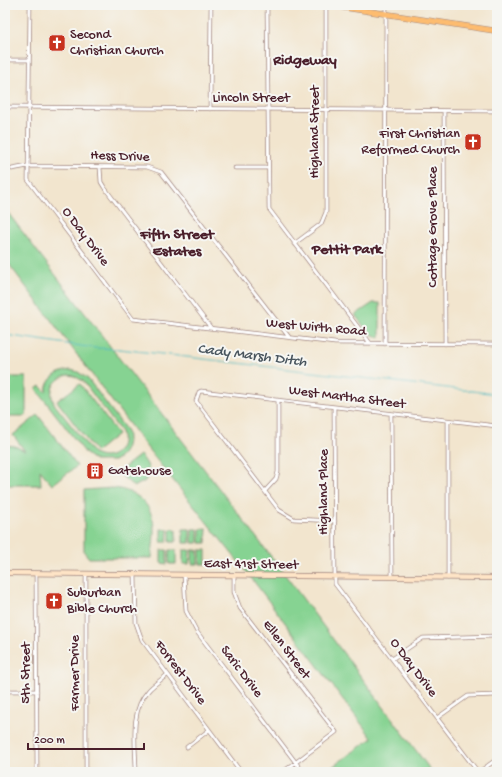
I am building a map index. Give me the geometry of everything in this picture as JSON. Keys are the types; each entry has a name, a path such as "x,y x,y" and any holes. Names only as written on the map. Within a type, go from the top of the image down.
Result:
{"main road":[{"path":"327,5 497,31"}],"street":[{"name":"O Day Drive","path":"30,5 28,107 28,166 30,184 134,319"},
{"path":"210,109 211,5"},
{"path":"267,5 268,209 370,343"},
{"name":"Highland Street","path":"294,244 321,224 326,212 327,5"},
{"path":"386,5 386,344"},
{"path":"5,60 29,60"},
{"name":"Lincoln Street","path":"5,107 497,111"},
{"name":"Cottage Grove Place","path":"444,110 445,344"},
{"name":"Hess Drive","path":"12,169 28,166 147,167 162,172 289,337"},
{"path":"100,167 101,182 104,187 211,328"},
{"path":"235,168 267,168"},
{"name":"West Wirth Road","path":"134,319 336,343 497,344"},
{"name":"West Martha Street","path":"265,491 196,401 197,395 201,391 497,426"},
{"path":"278,400 278,472 276,479 265,491 279,510 294,519 335,520"},
{"name":"Highland Place","path":"334,407 335,577"},
{"path":"391,414 392,577"},
{"path":"448,421 448,578"},
{"name":"East 41st Street","path":"5,573 497,578"},
{"name":"5th Street","path":"36,574 37,772"},
{"name":"Farmer Drive","path":"86,574 86,772"},
{"name":"Forrest Drive","path":"135,574 135,614 138,633 149,651 241,772"},
{"name":"Saric Drive","path":"184,575 186,610 197,632 303,772"},
{"name":"Ellen Street","path":"234,575 234,592 240,608 336,732 296,763"},
{"name":"O Day Drive","path":"335,577 335,584 479,772"},
{"path":"392,659 423,638 497,636"},
{"path":"136,772 137,709 149,689 167,675"},
{"path":"5,691 36,691"},
{"path":"437,718 468,696 475,694 497,695"},
{"path":"187,747 209,730"},
{"path":"479,772 497,759"},
{"path":"283,772 296,763"}],"green space":[{"path":"5,209 286,576 432,772 335,772 332,767 372,738 249,575 148,449 5,259"},
{"path":"373,303 380,303 380,338 369,333 355,315"},
{"path":"71,370 78,372 88,379 127,431 128,440 126,449 122,456 118,459 114,461 96,461 86,454 36,389 40,386 46,392 48,383 51,379 54,376","holes":["69,375 83,381 121,432 122,444 116,453 111,456 106,457 94,454 55,405 52,395 53,386 59,379"]},
{"path":"5,377 26,377 26,416 5,416"},
{"path":"80,384 118,434 96,452 57,401"},
{"path":"38,415 77,466 52,485 40,470 41,485 5,485 5,445 15,446 25,451 13,435"},
{"path":"140,455 147,464 149,470 145,481 134,487 118,472"},
{"path":"112,488 130,492 143,501 148,507 154,523 152,558 89,558 84,552 84,490"},
{"path":"161,529 168,529 167,542 161,542"},
{"path":"170,529 176,529 176,542 170,542"},
{"path":"183,529 190,529 190,543 183,543"},
{"path":"192,529 198,529 198,543 192,543"},
{"path":"200,529 207,529 206,543 200,543"},
{"path":"161,550 167,550 167,564 161,563"},
{"path":"169,550 176,550 176,564 169,564"},
{"path":"183,550 190,550 189,564 183,564"},
{"path":"192,550 198,550 198,564 192,564"},
{"path":"200,550 206,550 206,564 200,564"}],"waterway":[{"name":"Cady Marsh Ditch","path":"5,335 95,348 120,349 497,394"}],"place":[{"name":"Second Christian Church","path":"57,43"},
{"name":"First Christian Reformed Church","path":"473,142"},
{"name":"Gatehouse","path":"95,471"},
{"name":"Suburban Bible Church","path":"54,601"}],"district":[{"name":"Ridgeway","path":"305,61"},
{"name":"Fifth Street Estates","path":"177,244"},
{"name":"Pettit Park","path":"347,250"}]}
